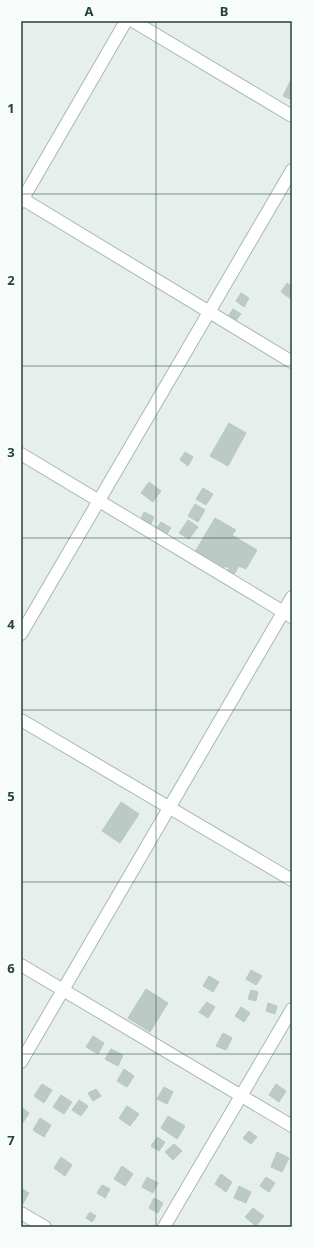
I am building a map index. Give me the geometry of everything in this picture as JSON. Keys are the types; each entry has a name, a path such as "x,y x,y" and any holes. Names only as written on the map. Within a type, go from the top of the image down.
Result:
{"street":[{"path":"126,21 22,200 292,362"},
{"path":"133,21 292,116"},
{"path":"21,634 292,170"},
{"path":"21,454 288,615"},
{"path":"21,1062 170,807 288,615 292,597"},
{"path":"21,720 292,880"},
{"path":"21,965 292,1126"},
{"path":"164,1227 292,1009"},
{"path":"21,1213 45,1227"}],"building":[{"path":"292,78 292,100 283,96"},
{"path":"287,283 292,286 291,299 281,292"},
{"path":"241,293 249,298 244,307 236,301"},
{"path":"233,309 241,314 234,323 227,318"},
{"path":"229,423 246,433 228,466 210,456"},
{"path":"185,452 193,457 188,466 180,460"},
{"path":"149,482 161,491 153,502 141,493"},
{"path":"203,488 213,494 206,505 196,499"},
{"path":"195,504 205,510 198,522 188,516"},
{"path":"144,512 154,517 149,528 139,523"},
{"path":"215,518 236,530 232,535 257,550 246,569 239,566 233,576 226,572 229,568 225,566 217,578 202,562 199,568 189,562"},
{"path":"188,520 198,527 189,539 179,533"},
{"path":"161,522 171,528 164,538 154,532"},
{"path":"121,802 139,814 120,843 102,831"},
{"path":"251,970 262,976 256,985 246,979"},
{"path":"209,976 219,982 213,992 203,986"},
{"path":"146,989 168,1003 150,1032 128,1018"},
{"path":"251,990 258,992 256,1001 248,999"},
{"path":"207,1002 215,1007 208,1018 199,1012"},
{"path":"268,1003 277,1006 275,1014 266,1011"},
{"path":"241,1007 250,1013 244,1022 235,1016"},
{"path":"223,1033 232,1038 226,1050 216,1046"},
{"path":"93,1036 104,1043 98,1054 86,1047"},
{"path":"111,1049 123,1055 118,1066 105,1059"},
{"path":"124,1069 134,1076 127,1087 117,1081"},
{"path":"42,1084 52,1090 44,1103 34,1096"},
{"path":"276,1084 286,1091 279,1102 269,1095"},
{"path":"164,1087 173,1092 167,1104 157,1099"},
{"path":"96,1089 101,1096 93,1101 88,1093"},
{"path":"61,1095 72,1102 64,1114 53,1107"},
{"path":"79,1100 88,1106 81,1116 72,1110"},
{"path":"127,1106 139,1114 130,1126 119,1118"},
{"path":"21,1107 29,1113 22,1124 21,1123"},
{"path":"168,1116 185,1126 177,1139 161,1128"},
{"path":"40,1118 51,1125 44,1137 33,1130"},
{"path":"249,1131 257,1137 251,1144 243,1138"},
{"path":"157,1137 165,1142 159,1151 151,1146"},
{"path":"174,1144 182,1151 173,1160 165,1152"},
{"path":"277,1152 289,1158 282,1172 271,1167"},
{"path":"61,1157 72,1165 65,1176 54,1168"},
{"path":"122,1166 133,1174 125,1186 114,1179"},
{"path":"221,1174 232,1182 226,1192 215,1184"},
{"path":"147,1177 158,1183 153,1193 142,1187"},
{"path":"266,1177 275,1183 269,1192 260,1186"},
{"path":"102,1185 110,1189 105,1198 97,1193"},
{"path":"239,1186 251,1192 246,1203 234,1198"},
{"path":"21,1188 29,1193 23,1204 21,1203"},
{"path":"154,1198 163,1203 158,1213 149,1208"},
{"path":"253,1208 264,1216 256,1226 245,1217"},
{"path":"90,1212 96,1216 92,1222 86,1218"}]}
